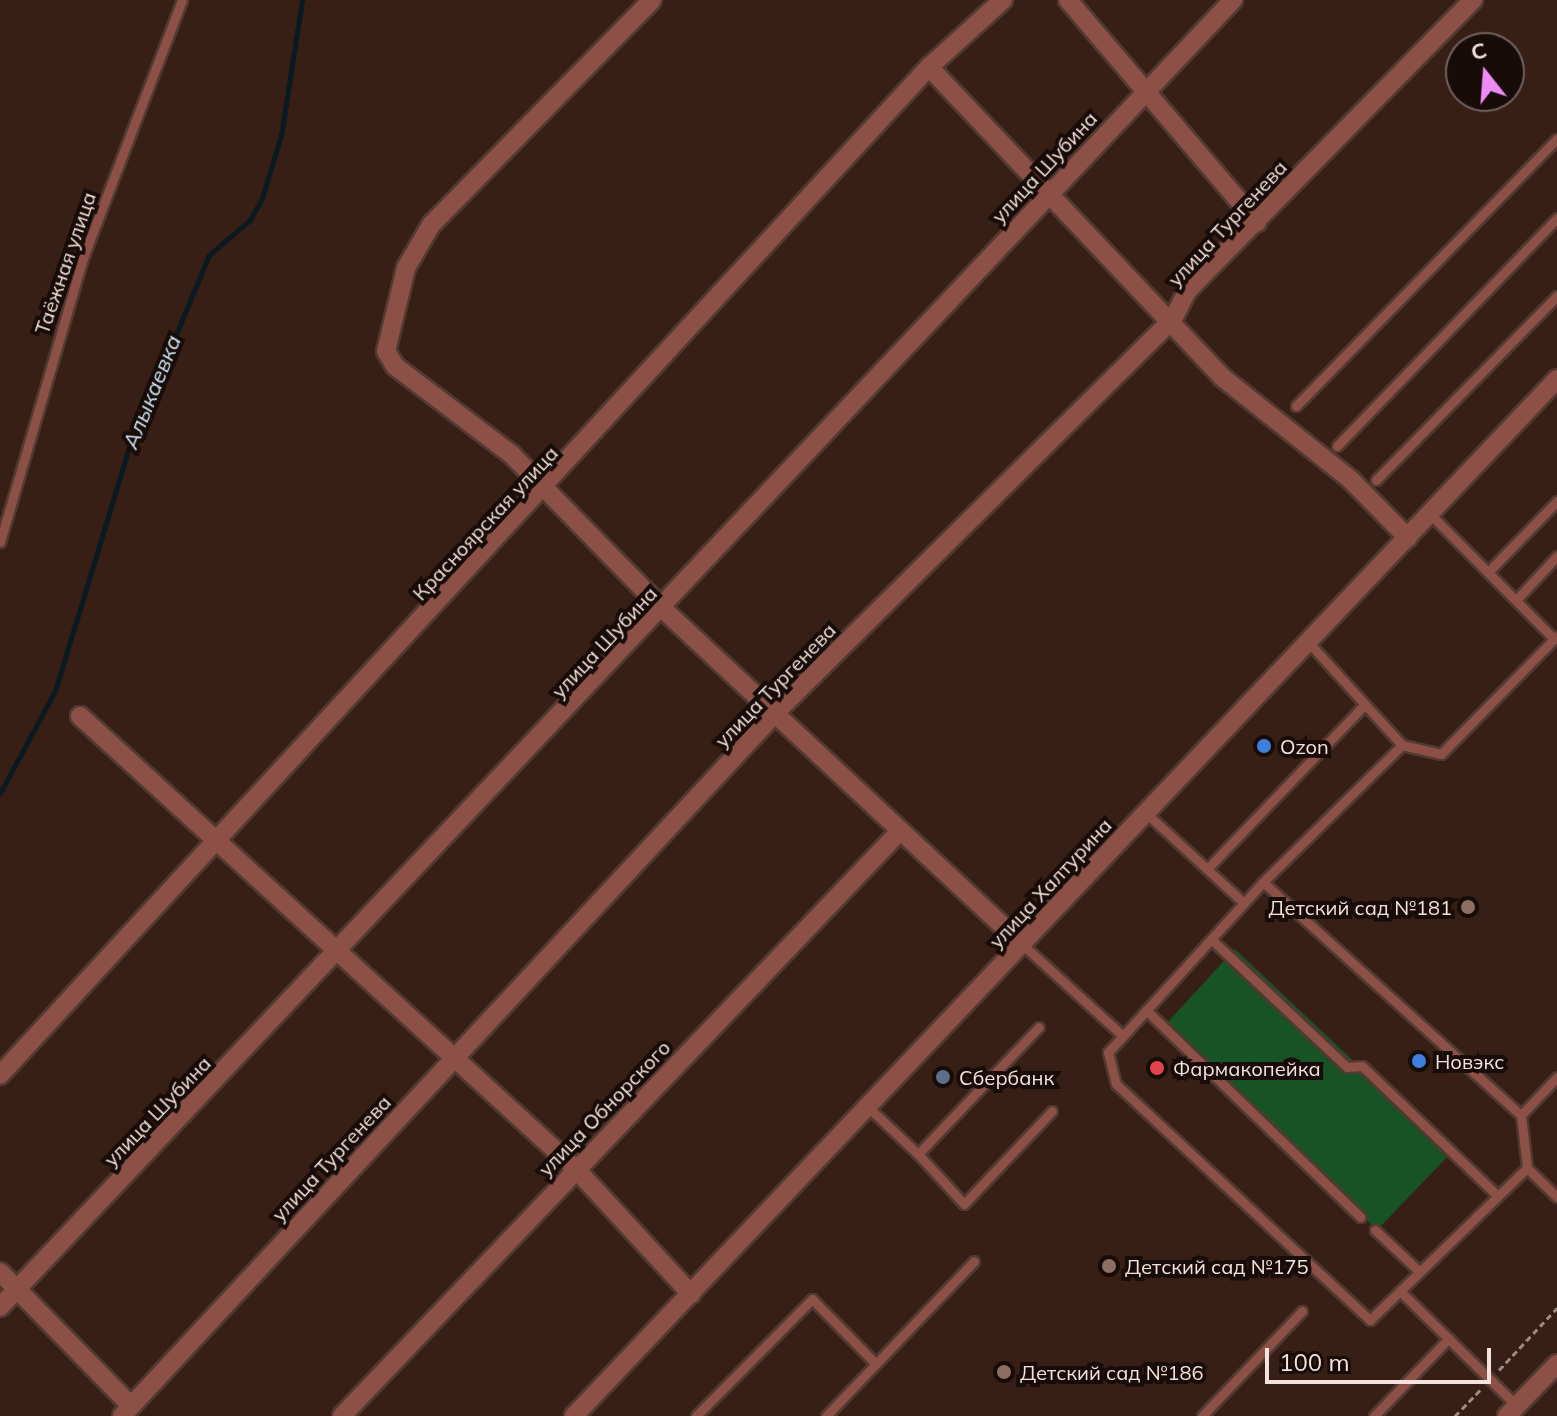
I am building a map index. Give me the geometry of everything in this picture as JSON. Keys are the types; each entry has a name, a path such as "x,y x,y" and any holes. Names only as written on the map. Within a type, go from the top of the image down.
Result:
{"street":[{"path":"652,0 431,225 406,268 389,322 386,351 395,366 511,454 664,610 778,710 900,831 1023,945"},
{"name":"Красноярская улица","path":"0,1075 217,838 545,490 929,67 1003,0"},
{"path":"1068,0 1142,95 1257,222"},
{"name":"улица Шубина","path":"0,1307 664,610 1048,194 1233,0"},
{"name":"улица Тургенева","path":"127,1411 778,710 1173,319 1188,290 1473,0"},
{"path":"929,67 1048,194 1173,319 1222,377 1351,480 1408,538"},
{"name":"улица Халтурина","path":"580,1414 1557,379"},
{"path":"80,716 342,950 576,1169 691,1294"},
{"name":"улица Обнорского","path":"342,1416 900,831"},
{"path":"0,1272 127,1411"},
{"path":"1512,1411 1557,1364"}],"lane":[{"name":"Таёжная улица","path":"0,542 83,258 182,0"},
{"path":"1296,406 1557,139"},
{"path":"1337,446 1557,218"},
{"path":"1376,480 1557,296"},
{"path":"1488,572 1557,501"},
{"path":"1310,644 1402,745 1441,754 1556,638 1430,514"},
{"path":"1516,600 1557,556"},
{"path":"1207,869 1364,705"},
{"path":"1402,745 1263,882 1108,1052 1116,1084 1370,1320 1527,1168"},
{"path":"1146,813 1244,903"},
{"path":"1263,882 1521,1115 1527,1168 1557,1197"},
{"path":"1211,939 1347,1067 1362,1066 1498,1196"},
{"path":"1023,945 1123,1036"},
{"path":"1146,1010 1360,1217"},
{"path":"918,1154 1039,1027"},
{"path":"1521,1115 1557,1077"},
{"path":"870,1109 918,1154 964,1204 1052,1111"},
{"path":"1375,1230 1419,1271"},
{"path":"826,1416 974,1261"},
{"path":"1400,1291 1490,1380 1512,1411"},
{"path":"696,1416 812,1299 876,1364"},
{"path":"1202,1416 1302,1311"},
{"path":"1374,1416 1449,1338"}],"path":[{"path":"1455,1416 1557,1308"}],"green space":[{"path":"1235,949 1451,1153 1377,1230 1165,1025"}],"waterway":[{"name":"Алыкаевка","path":"0,793 55,691 129,447 209,255 250,220 262,198 281,136 302,0"}],"place":[{"name":"Ozon","path":"1264,746"},
{"name":"Детский сад №181","path":"1468,907"},
{"name":"Новэкс","path":"1419,1061"},
{"name":"Фармакопейка","path":"1157,1068"},
{"name":"Сбербанк","path":"943,1077"},
{"name":"Детский сад №175","path":"1109,1266"},
{"name":"Детский сад №186","path":"1004,1372"}]}
